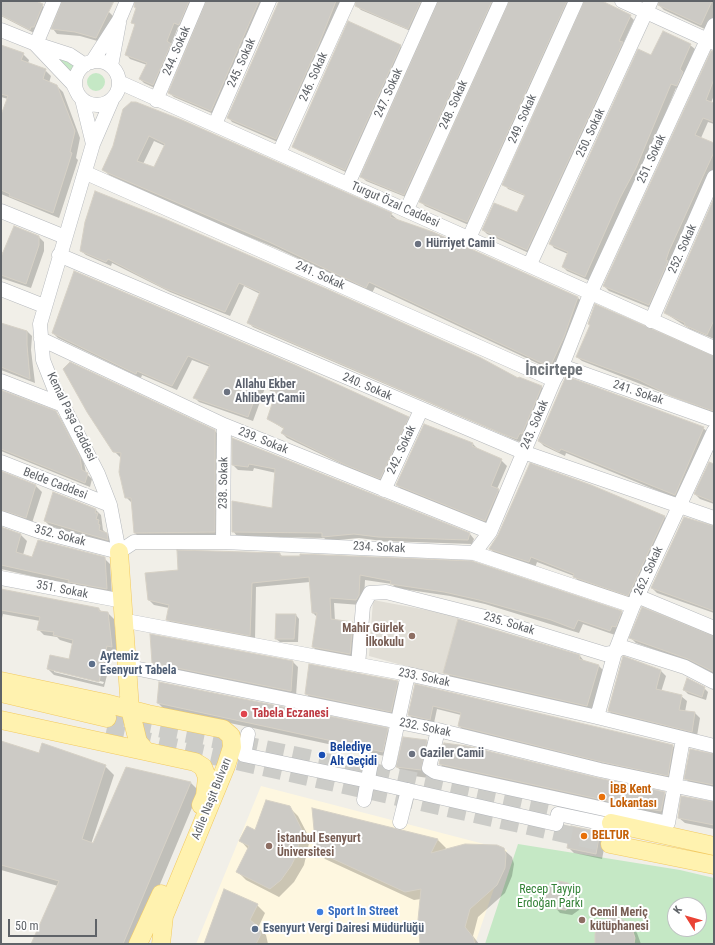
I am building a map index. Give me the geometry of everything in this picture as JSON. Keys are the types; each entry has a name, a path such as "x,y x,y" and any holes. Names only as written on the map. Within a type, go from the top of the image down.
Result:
{"main road":[{"name":"Kemal Paşa Caddesi","path":"119,552 131,672 137,696 148,714"},
{"name":"Kemal Paşa Caddesi","path":"119,552 130,571 132,622 131,672"},
{"path":"131,672 130,709 134,732 138,742 146,751"},
{"path":"105,723 112,696 131,672"},
{"path":"1,680 105,723 146,751 203,764 210,763 215,758 221,746 220,735 216,727 148,714 130,709 105,723 1,720"},
{"path":"1,693 105,723"},
{"path":"1,708 105,723"},
{"path":"134,732 140,718 148,714"},
{"name":"Adile Naşit Bulvarı","path":"161,944 164,916 232,747 231,736 216,727"},
{"name":"Adile Naşit Bulvarı","path":"138,944 205,796 207,777 203,767 195,762"},
{"path":"668,823 676,829 714,837"},
{"path":"608,824 714,846"},
{"path":"610,844 714,865"}],"street":[{"path":"36,44 54,1"},
{"path":"80,96 76,77 119,20 127,1"},
{"name":"244. Sokak","path":"156,100 198,1"},
{"name":"245. Sokak","path":"215,124 269,1"},
{"name":"246. Sokak","path":"280,153 348,1"},
{"name":"247. Sokak","path":"348,184 430,1"},
{"name":"248. Sokak","path":"407,209 501,1"},
{"name":"249. Sokak","path":"469,238 576,1"},
{"path":"622,1 648,6 711,41"},
{"name":"250. Sokak","path":"530,264 648,6"},
{"path":"111,66 119,20"},
{"name":"251. Sokak","path":"590,294 711,41 714,25"},
{"path":"1,30 88,63 99,61 111,66 118,76 119,82 116,95 112,100 100,105 94,105 80,96 73,84 36,44"},
{"name":"Turgut Özal Caddesi","path":"119,82 156,100 215,124 530,264 590,294 651,321 713,345"},
{"name":"Kemal Paşa Caddesi","path":"80,96 93,144"},
{"name":"Kemal Paşa Caddesi","path":"112,100 93,144 86,173 59,255 40,324 43,360 63,405 98,474 110,505 119,552"},
{"name":"241. Sokak","path":"86,173 554,380"},
{"name":"252. Sokak","path":"651,321 714,177"},
{"path":"1,211 65,237"},
{"name":"240. Sokak","path":"59,255 421,410 523,452 714,518"},
{"path":"1,289 44,306"},
{"name":"243. Sokak","path":"474,553 490,532 554,380 562,366 590,294"},
{"name":"239. Sokak","path":"41,339 224,425 490,532"},
{"name":"241. Sokak","path":"562,366 714,420"},
{"path":"1,381 63,405"},
{"name":"242. Sokak","path":"384,490 421,410"},
{"name":"238. Sokak","path":"223,542 224,425"},
{"name":"262. Sokak","path":"597,716 615,652 635,601 714,431"},
{"name":"Belde Caddesi","path":"1,462 110,505"},
{"name":"352. Sokak","path":"1,518 38,531 119,552"},
{"name":"234. Sokak","path":"119,552 134,542 223,542 474,553 635,601 714,628"},
{"name":"351. Sokak","path":"1,578 123,601"},
{"name":"235. Sokak","path":"358,665 363,606 370,593 386,592 481,616 605,654 615,652 622,647 686,667 714,682"},
{"name":"233. Sokak","path":"132,622 408,674 597,716 714,746"},
{"name":"232. Sokak","path":"131,672 438,730 600,770 714,794"},
{"path":"364,800 380,775 397,722 408,674"},
{"path":"216,727 254,735 244,755 380,775 408,790 476,806 668,823 673,786 683,739"},
{"path":"438,730 429,768 431,775 476,788 476,806"},
{"path":"371,763 380,775"},
{"path":"429,768 435,772 553,812"},
{"path":"400,822 408,790"},
{"path":"476,806 487,790 548,802 553,812 556,824 558,814 608,824"}],"shaded area":[{"name":"Mahir Gürlek İlkokulu","path":"373,600 459,616 442,676 369,656"},
{"path":"261,786 507,850 475,944 196,944"}],"green space":[{"path":"55,54 78,68 74,79 70,78"},
{"path":"96,73 100,74 104,78 104,86 100,90 96,91 92,90 88,86 87,82 88,78 92,74"},
{"name":"Recep Tayyip Erdoğan Parkı","path":"518,844 680,870 714,878 714,944 485,944"}],"building":[{"path":"1,1 36,1 43,4 34,27 31,27 30,30 1,15"},
{"path":"62,1 114,1 96,38 75,32 51,29"},
{"path":"135,1 189,1 179,25 174,23 167,41 171,44 153,85 139,79 147,63 125,55 135,24 131,23 136,8 134,7"},
{"path":"206,1 259,1 211,111 168,93"},
{"path":"279,1 336,1 319,44 276,139 227,118"},
{"path":"356,1 421,1 408,29 355,6"},
{"path":"438,1 492,1 404,195 360,177"},
{"path":"509,1 567,1 467,222 419,202"},
{"path":"584,1 602,1 631,15 619,41 623,42 527,250 482,230 494,203 517,212 525,195 502,185"},
{"path":"659,1 712,1 701,25 658,5"},
{"path":"348,21 401,45 345,170 292,147"},
{"path":"663,31 691,44 680,69 683,72 677,86 671,84 636,168 620,198 585,277 562,267 568,252 549,244 638,49 651,55"},
{"path":"1,45 24,53 21,60 46,69 43,79 57,85 75,131 70,152 72,153 53,213 9,196 10,194 1,190 1,115 8,96 1,94"},
{"path":"711,51 714,51 714,79 706,100 714,103 714,122 703,118 695,135 714,143 714,152 669,251 666,260 668,261 649,305 603,286"},
{"path":"131,102 136,102 182,120 392,213 390,217 433,232 578,297 564,337 550,367 369,282 366,288 269,242 102,170 113,146 123,109","holes":["149,136 165,144 154,167 137,161"]},
{"path":"95,191 165,219 329,290 481,358 518,378 519,377 542,386 522,434 520,433 517,439 503,434 247,323 260,292 239,283 225,312 164,288 108,259 106,262 80,251 85,222"},
{"path":"714,198 714,320 707,335 684,325 685,323 664,313"},
{"path":"14,226 39,236 39,245 26,284 1,275 1,257"},
{"path":"74,271 295,365 409,417 380,479 346,465 281,433 284,428 267,419 276,392 260,384 248,417 193,398 210,365 188,356 172,386 137,371 136,374 52,333"},
{"path":"595,304 714,356 713,411 671,396 639,380 576,357 590,325 588,324"},
{"path":"1,323 27,331 30,379 1,367"},
{"path":"70,362 215,430 215,532 134,533 131,498 125,498 119,472 121,453 113,452 87,412 63,369"},
{"path":"566,376 704,427 675,495 561,449 559,452 538,441"},
{"path":"1,390 56,411 80,457 82,470 88,473 85,483 1,449"},
{"path":"424,424 473,443 472,446 502,459 491,486 499,489 485,521 396,485"},
{"path":"232,438 470,533 468,540 378,537 354,534 322,537 322,533 232,532 232,501 272,508 275,469 249,464 248,467 232,465"},
{"path":"709,462 714,464 714,502 694,494"},
{"path":"530,463 591,485 665,516 628,596 573,577 574,574 531,557 529,562 489,549 498,535"},
{"path":"1,471 36,485 26,518 1,510"},
{"path":"53,492 96,509 95,513 98,513 96,519 99,520 98,524 100,525 99,530 107,533 108,540 44,521"},
{"path":"684,517 714,526 714,611 651,588"},
{"path":"1,527 21,534 16,552 32,557 38,540 105,557 107,589 68,582 69,580 1,565"},
{"path":"177,550 280,553 280,556 300,556 300,554 472,561 622,611 616,627 612,626 610,631 578,620 574,629 551,620 479,600 444,592 390,584 391,581 360,575 359,595 356,600 330,598 331,619 353,622 350,654 312,647 317,613 312,613 309,577 252,583 250,636 166,620 169,605 148,600 145,573 178,570"},
{"path":"1,589 99,608 99,611 108,612 112,647 107,646 99,682 47,669 50,655 69,659 73,640 53,635 54,632 37,630 40,617 1,610"},
{"path":"642,607 714,636 714,672 688,659 629,638"},
{"path":"276,614 296,614 294,639 275,639"},
{"path":"458,619 580,655 579,659 599,665 587,706 443,673"},
{"path":"150,634 293,661 291,691 152,663"},
{"path":"623,656 661,670 656,689 682,695 679,710 695,712 692,732 608,711"},
{"path":"309,664 398,681 391,712 305,694"},
{"path":"687,678 705,687 702,697 683,690"},
{"path":"159,682 388,728 383,752 157,703"},
{"path":"415,684 673,745 668,776 602,762 458,726 461,713 433,706 430,720 408,715"},
{"name":"Gaziler Camii","path":"403,737 427,740 421,770 396,767"},
{"path":"1,741 39,753 42,743 106,765 82,839 93,843 126,767 191,782 123,944 31,944 59,881 1,865"},
{"path":"444,743 467,746 598,778 665,792 661,811 635,807 439,764"},
{"path":"690,749 714,754 714,785 684,779"},
{"path":"681,796 714,802 714,825 678,818"},
{"path":"266,800 290,806 302,830 296,856 291,866 281,880 270,889 236,872 249,846 239,841 247,826 255,830"},
{"path":"312,808 438,839 431,853 465,844 497,845 504,848 506,855 505,868 497,885 470,909 465,927 473,937 475,944 420,944 418,920 421,889 405,892 316,851"},
{"name":"BELTUR","path":"571,826 600,832 596,854 567,848"},
{"path":"559,881 568,883 575,890 576,895 573,904 566,910 556,909 552,907 547,899 539,897 542,885 550,886"},
{"path":"224,889 258,904 250,920 258,926 261,934 256,944 204,944"},
{"path":"614,917 620,918 631,925 635,938 634,944 595,944 595,934 597,928 607,919"}],"tunnel":[{"path":"107,718 265,749 577,816"},
{"path":"106,732 610,844"}],"place":[{"name":"Hürriyet Camii","path":"418,244"},
{"name":"Allahu Ekber Ahlibeyt Camii","path":"227,392"},
{"name":"Mahir Gürlek İlkokulu","path":"412,636"},
{"name":"Aytemiz Esenyurt Tabela","path":"92,664"},
{"name":"Tabela Eczanesi","path":"244,714"},
{"name":"Gaziler Camii","path":"412,754"},
{"name":"Belediye Alt Geçidi","path":"322,755"},
{"name":"İBB Kent Lokantası","path":"602,797"},
{"name":"BELTUR","path":"584,836"},
{"name":"İstanbul Esenyurt Üniversitesi","path":"269,846"},
{"name":"Sport In Street","path":"320,912"},
{"name":"Cemil Meriç kütüphanesi","path":"582,920"},
{"name":"Esenyurt Vergi Dairesi Müdürlüğü","path":"255,929"}],"district":[{"name":"İncirtepe","path":"554,371"}]}
